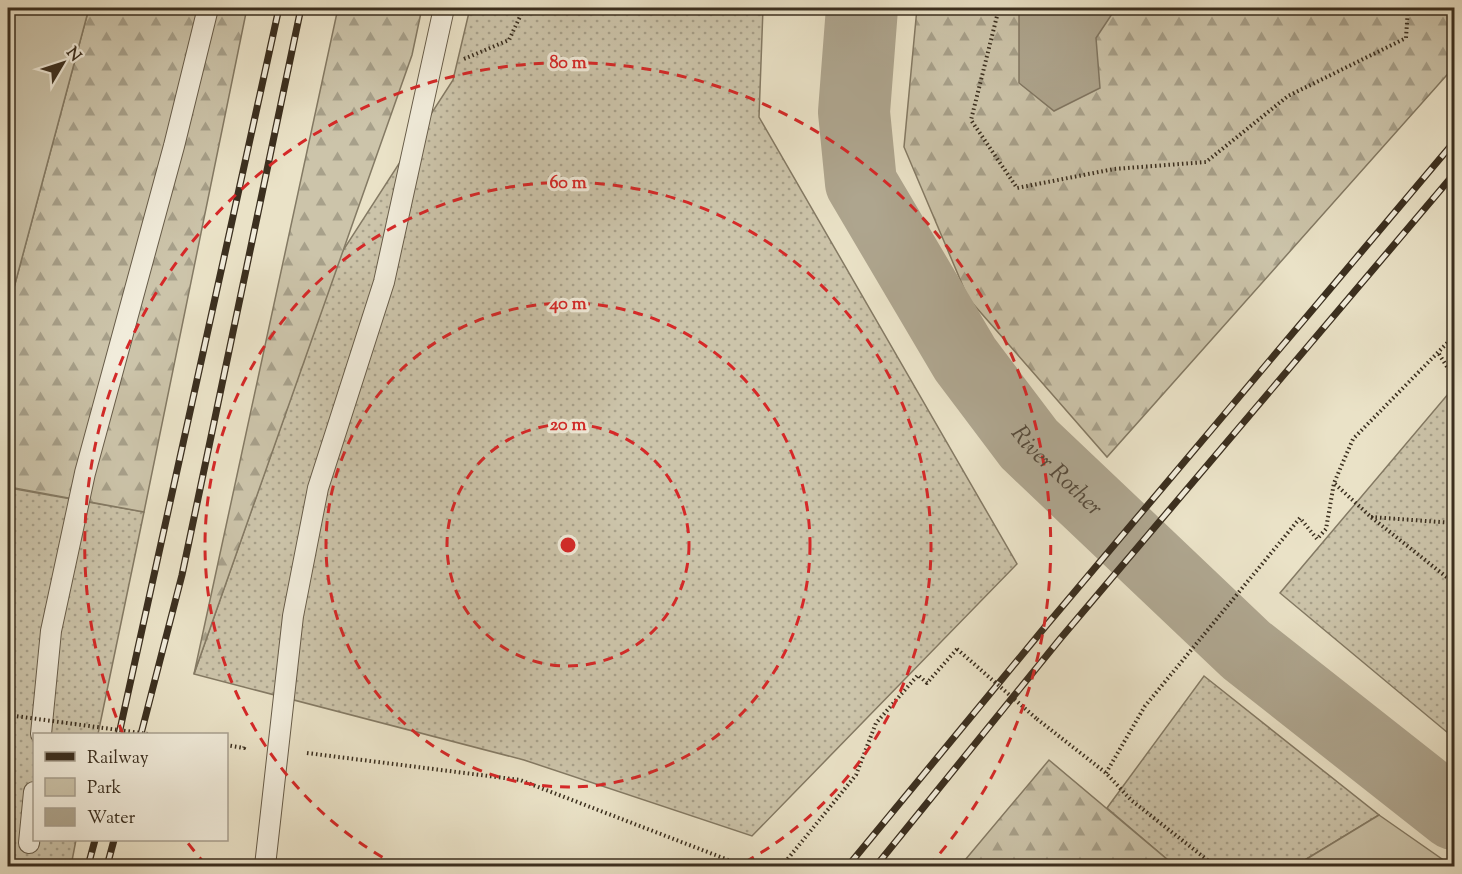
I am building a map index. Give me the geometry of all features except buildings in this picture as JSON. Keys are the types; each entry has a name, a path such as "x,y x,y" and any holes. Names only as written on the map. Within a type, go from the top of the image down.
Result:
{"lane":[{"path":"40,733 51,631 85,473 174,146 208,8"},
{"path":"265,867 280,750 280,722 293,616 318,488 384,282 444,8"},
{"path":"29,843 33,802"}],"path":[{"path":"430,74 509,40 524,8"},
{"path":"999,8 971,120 1017,188 1114,169 1206,162 1288,96 1406,38 1408,8"},
{"path":"1106,772 1145,706 1300,518 1317,539 1326,529 1334,483 1353,439 1455,336"},
{"path":"1439,354 1455,378"},
{"path":"1334,483 1371,517 1455,583"},
{"path":"1371,517 1455,523"},
{"path":"782,867 856,775 876,723 918,675 927,682 957,649 1037,719 1106,772 1131,800 1215,867"},
{"path":"8,715 134,733"},
{"path":"228,745 244,748 246,738"},
{"path":"280,750 441,768 520,780 744,867"}],"green space":[{"path":"8,8 89,8 8,310"},
{"path":"89,8 247,8 144,512 9,487 8,310"},
{"path":"338,8 422,8 412,55 194,674"},
{"path":"470,8 763,8 759,117 1017,564 752,836 524,760 194,674 342,252 453,80"},
{"path":"917,8 1454,8 1454,67 1107,457 968,298 904,147"},
{"path":"1454,387 1454,738 1280,593"},
{"path":"8,467 10,488 144,512 98,733 33,733 33,841 76,841 71,866 8,866"},
{"path":"1204,676 1379,815 1295,866 1175,866 1107,808"},
{"path":"1049,760 1175,866 960,866"},
{"path":"1379,815 1452,866 1295,866"}],"water":[{"path":"1022,8 1116,8 1096,38 1100,88 1054,111 1019,83 1019,15"}],"waterway":[{"name":"River Rother","path":"862,8 854,112 861,183 965,359 1029,444 1246,650 1454,814"}],"railway":[{"path":"119,733 279,8"},
{"path":"141,733 182,575 301,8"},
{"path":"848,866 1045,627 1454,142"},
{"path":"876,866 1060,639 1454,174"},
{"path":"88,866 95,841"},
{"path":"107,866 114,841"}]}
